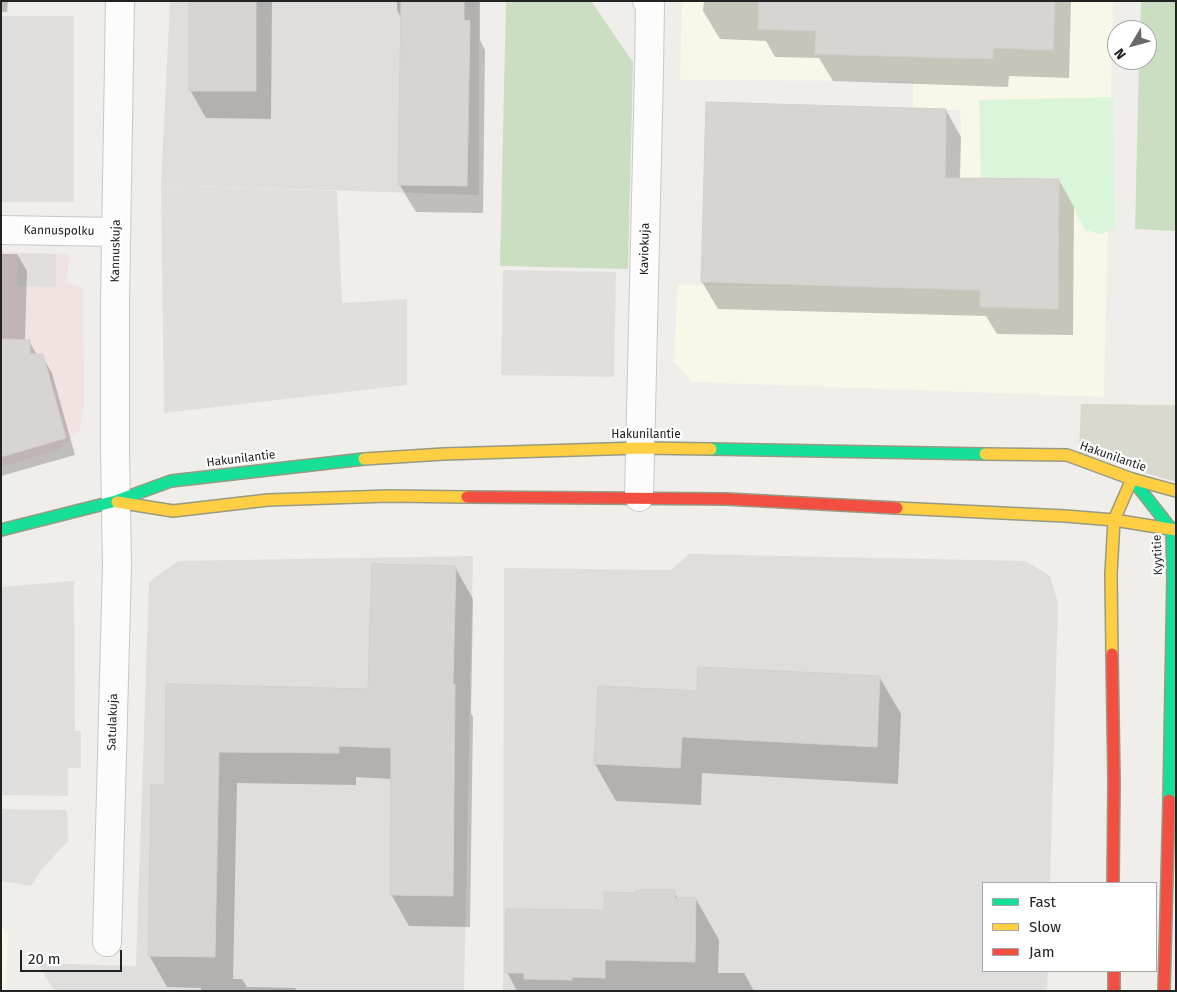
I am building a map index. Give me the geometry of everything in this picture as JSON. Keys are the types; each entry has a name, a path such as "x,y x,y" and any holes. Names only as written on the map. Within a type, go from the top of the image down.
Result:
{"main road":[{"name":"Hakunilantie","path":"1,530 116,501 171,481 345,460 444,454 640,448 1067,455 1132,479 1176,491"},
{"path":"1113,882 1114,781 1111,574 1114,520 1132,479"},
{"name":"Kyytitie","path":"1132,479 1174,530 1168,882 1164,991"},
{"name":"Hakunilantie","path":"116,501 173,511 268,500 389,496 726,500 1064,516 1114,520 1174,530"},
{"path":"1114,972 1114,991"}],"street":[{"name":"Kannuskuja","path":"116,501 116,232 120,1"},
{"name":"Kaviokuja","path":"640,498 650,5 647,1"},
{"name":"Kannuspolku","path":"1,230 116,232"},
{"name":"Satulakuja","path":"107,942 118,566 116,501"}],"shaded area":[{"path":"170,1 479,1 479,195 161,185"},
{"path":"682,1 1113,1 1113,20 1107,20 1107,70 1111,70 1104,397 692,382 674,361 678,285 955,288 961,127 960,110 913,109 913,81 680,80"},
{"path":"1,16 74,16 74,202 1,202"},
{"path":"161,185 337,191 342,303 407,299 407,385 164,413"},
{"path":"1,252 70,254 66,283 83,288 84,402 80,430 58,450 1,467"},
{"path":"18,253 56,254 56,287 17,286"},
{"path":"503,270 616,272 614,377 501,375"},
{"path":"1081,404 1176,405 1176,482 1079,453"},
{"path":"690,554 1025,561 1050,576 1058,603 1050,882 982,882 982,972 1048,972 1047,991 503,991 504,568 670,570"},
{"path":"473,556 464,991 54,991 38,963 136,966 149,582 178,561"},
{"path":"74,581 75,731 81,731 81,768 68,768 68,796 1,795 1,587"},
{"path":"1,809 67,810 68,841 41,870 31,886 1,881"},
{"path":"1,924 8,937 6,991 1,991"}],"green space":[{"path":"506,1 591,1 633,62 628,269 500,266"},
{"path":"1141,1 1176,1 1176,231 1135,229 1139,70 1157,70 1157,20 1140,20"},
{"path":"1113,97 1115,229 1101,234 1085,230 1059,179 981,178 979,100"}],"building":[{"path":"189,1 256,1 256,91 189,91"},
{"path":"401,1 464,1 464,20 470,21 467,186 398,185"},
{"path":"759,1 1055,1 1053,50 993,48 993,59 815,54 816,31 758,29"},
{"path":"706,102 946,109 945,178 1059,179 1058,309 980,307 980,290 701,282"},
{"path":"1,339 30,340 30,354 43,354 66,438 1,457"},
{"path":"372,564 456,566 453,684 455,684 453,896 390,895 391,748 339,746 339,753 219,752 215,957 148,956 151,785 165,785 166,684 368,689"},
{"path":"698,667 880,676 877,747 682,737 680,768 594,764 598,686 697,691"},
{"path":"636,890 675,890 675,898 696,898 695,962 605,960 605,978 572,977 572,980 524,979 524,973 505,973 506,909 604,910 604,892 636,893"}],"traffic: fast":[{"path":"711,449 985,454"},
{"path":"1,530 116,501 171,481 364,459"},
{"path":"1132,479 1172,530 1173,577 1169,800"}],"traffic: slow":[{"path":"364,459 444,454 640,448 711,449"},
{"path":"985,454 1067,455 1132,479 1176,491"},
{"path":"1112,654 1111,574 1114,520 1132,479"},
{"path":"117,502 173,511 268,500 389,496 467,497"},
{"path":"897,508 1065,516 1114,520 1176,530"}],"traffic: jam":[{"path":"467,497 726,499 897,508"},
{"path":"1112,654 1113,882"},
{"path":"1164,991 1169,800"},
{"path":"1114,972 1114,991"}]}
